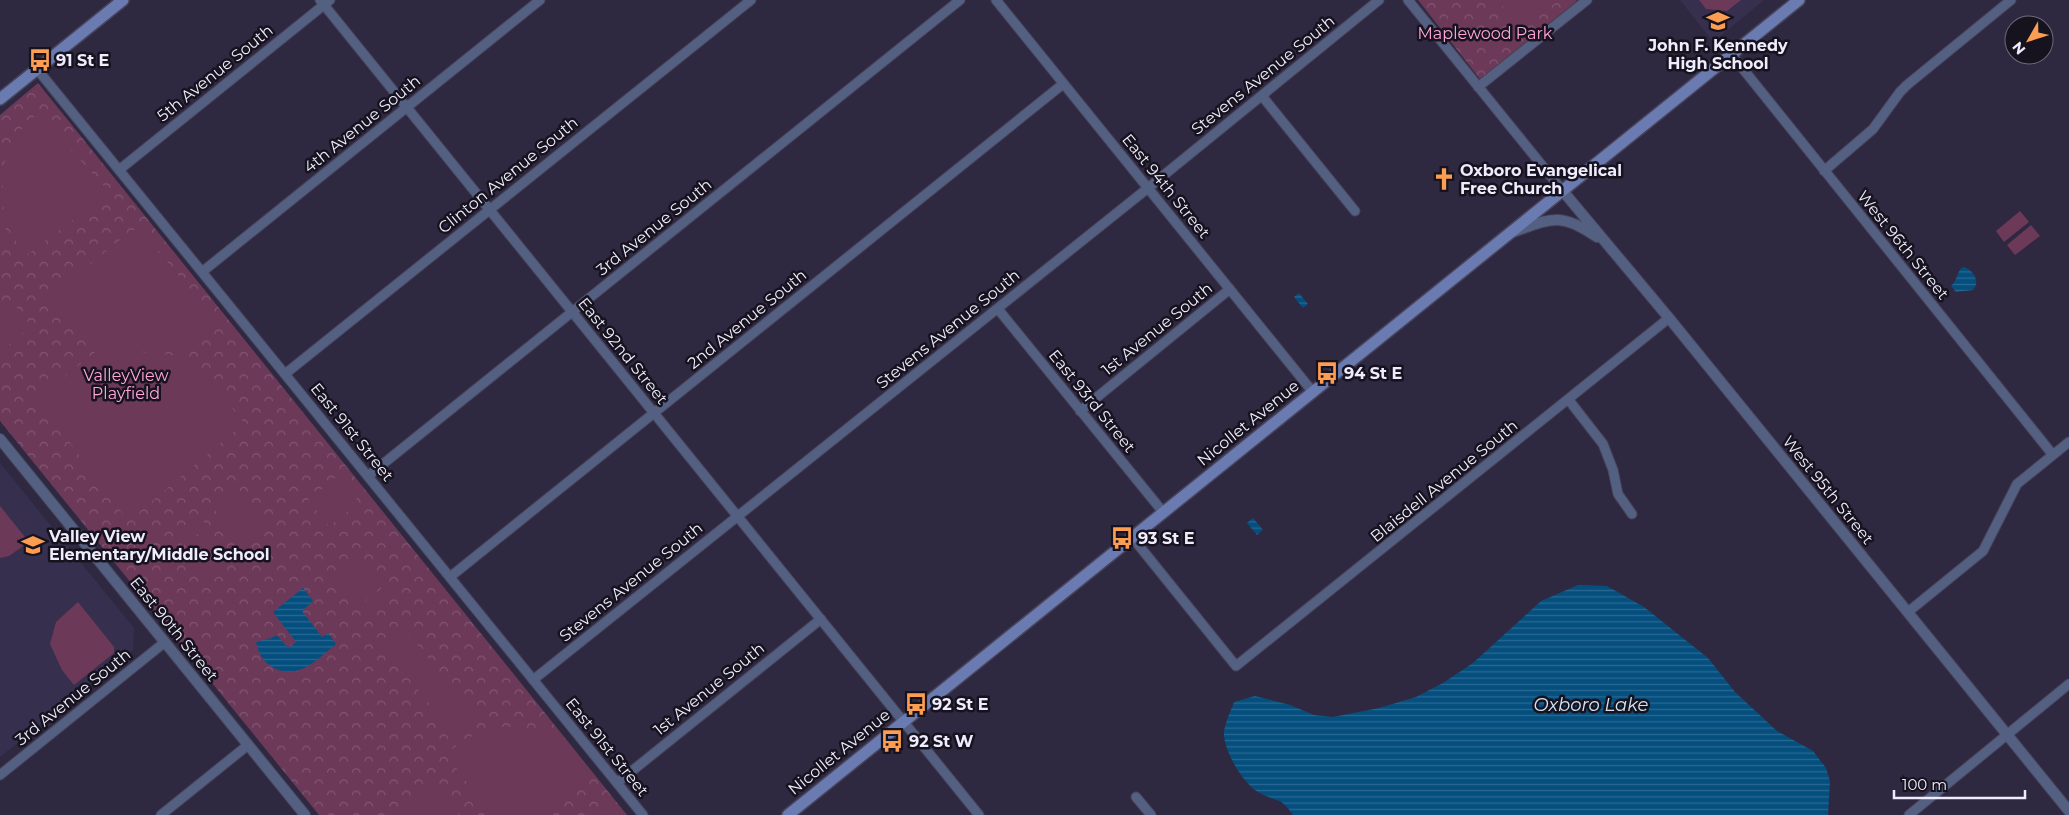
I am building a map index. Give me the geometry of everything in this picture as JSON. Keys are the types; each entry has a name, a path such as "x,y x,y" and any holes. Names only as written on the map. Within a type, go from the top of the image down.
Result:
{"main road":[{"path":"0,99 123,0"},
{"name":"Nicollet Avenue","path":"788,815 1312,391 1800,0"}],"street":[{"name":"4th Avenue South","path":"202,272 540,0"},
{"name":"Clinton Avenue South","path":"285,374 750,0"},
{"name":"3rd Avenue South","path":"368,476 960,0"},
{"name":"East 94th Street","path":"996,0 1312,391"},
{"name":"Stevens Avenue South","path":"533,680 998,309 1379,0"},
{"path":"1408,0 1562,190"},
{"path":"1478,87 1587,0"},
{"path":"1824,171 1874,129 1907,85 2011,0"},
{"name":"East 92nd Street","path":"325,2 406,107 979,815"},
{"name":"5th Avenue South","path":"119,170 325,2"},
{"name":"West 96th Street","path":"1731,54 2053,454"},
{"name":"East 91st Street","path":"37,69 643,815"},
{"name":"2nd Avenue South","path":"450,577 1063,84"},
{"path":"1262,96 1355,211"},
{"name":"West 95th Street","path":"1562,190 1669,318 2069,811"},
{"path":"1508,234 1545,221 1568,220 1608,245"},
{"name":"1st Avenue South","path":"1080,410 1230,289"},
{"name":"East 93rd Street","path":"998,309 1163,512"},
{"name":"Blaisdell Avenue South","path":"1132,537 1236,666 1669,318"},
{"path":"1568,399 1603,444 1613,470 1618,494 1632,514"},
{"name":"East 90th Street","path":"0,439 305,815"},
{"path":"1908,612 1983,551 2018,484 2069,442"},
{"name":"1st Avenue South","path":"617,783 821,619"},
{"name":"3rd Avenue South","path":"0,775 165,642"},
{"path":"1909,815 2069,684"},
{"path":"161,815 248,745"},
{"path":"1136,797 1151,815"}],"shaded area":[{"name":"John F. Kennedy High School","path":"1680,0 1764,0 1713,42"},
{"name":"Valley View Elementary/Middle School","path":"0,463 134,628 133,650 0,757"}],"green space":[{"name":"Maplewood Park","path":"1418,0 1576,0 1577,1 1480,79"},
{"path":"1501,0 1556,0 1555,3 1517,33 1505,16"},
{"path":"1699,0 1741,0 1727,11 1706,9"},
{"name":"ValleyView Playfield","path":"38,83 627,815 319,815 0,421 0,115"},
{"path":"37,114 104,186 103,197 25,256 5,222 6,229 0,260 0,201 4,214 2,169 17,134"},
{"path":"2020,211 2029,222 2004,242 1996,231"},
{"path":"2031,225 2040,236 2015,255 2007,245"},
{"path":"132,230 140,230 219,323 181,353 100,347 43,303"},
{"path":"11,300 31,326 8,345 1,345 0,309"},
{"path":"100,348 191,357 244,423 137,514 123,514 38,399"},
{"path":"338,476 359,502 329,526 308,500"},
{"path":"235,485 244,496 220,516 211,504"},
{"path":"247,500 257,512 232,531 223,520"},
{"path":"0,506 29,542 9,556 0,558"},
{"path":"198,515 207,526 183,546 174,535"},
{"path":"260,515 269,527 245,546 235,535"},
{"path":"210,530 219,542 195,561 186,550"},
{"path":"223,545 232,557 208,576 198,565"},
{"path":"361,555 370,566 341,589 332,578"},
{"path":"374,570 383,581 354,604 345,594"},
{"path":"386,585 394,595 366,619 357,608"},
{"path":"78,602 114,647 114,653 74,685 62,670 50,644 56,622"},
{"path":"399,628 404,628 475,717 474,721 460,733 453,733 383,646 383,641"},
{"path":"493,727 525,727 556,738 592,777 551,815 491,815 446,754 464,740"},
{"path":"430,784 459,815 400,815 407,806"},
{"path":"613,800 624,815 593,815"}],"water":[{"path":"1963,267 1970,270 1975,276 1975,287 1973,290 1956,292 1951,286"},
{"path":"1299,293 1308,304 1303,308 1294,297"},
{"path":"1253,518 1263,530 1257,535 1247,523"},
{"name":"Oxboro Lake","path":"1578,585 1607,586 1644,607 1708,658 1735,692 1777,731 1813,751 1826,768 1830,781 1828,815 1293,815 1281,802 1252,788 1241,775 1228,751 1224,732 1234,702 1255,696 1290,705 1314,715 1333,717 1379,708 1416,697 1443,683 1473,663 1541,601"},
{"path":"303,588 313,601 302,611 322,637 328,633 336,644 308,666 301,669 285,671 276,669 265,661 260,654 256,642 277,635 288,648 296,642 273,612"}],"place":[{"name":"John F. Kennedy High School","path":"1718,21"},
{"name":"91 St E","path":"40,60"},
{"name":"Oxboro Evangelical Free Church","path":"1444,179"},
{"name":"94 St E","path":"1327,373"},
{"name":"93 St E","path":"1122,538"},
{"name":"Valley View Elementary/Middle School","path":"33,545"},
{"name":"92 St E","path":"916,704"},
{"name":"92 St W","path":"892,741"}]}
